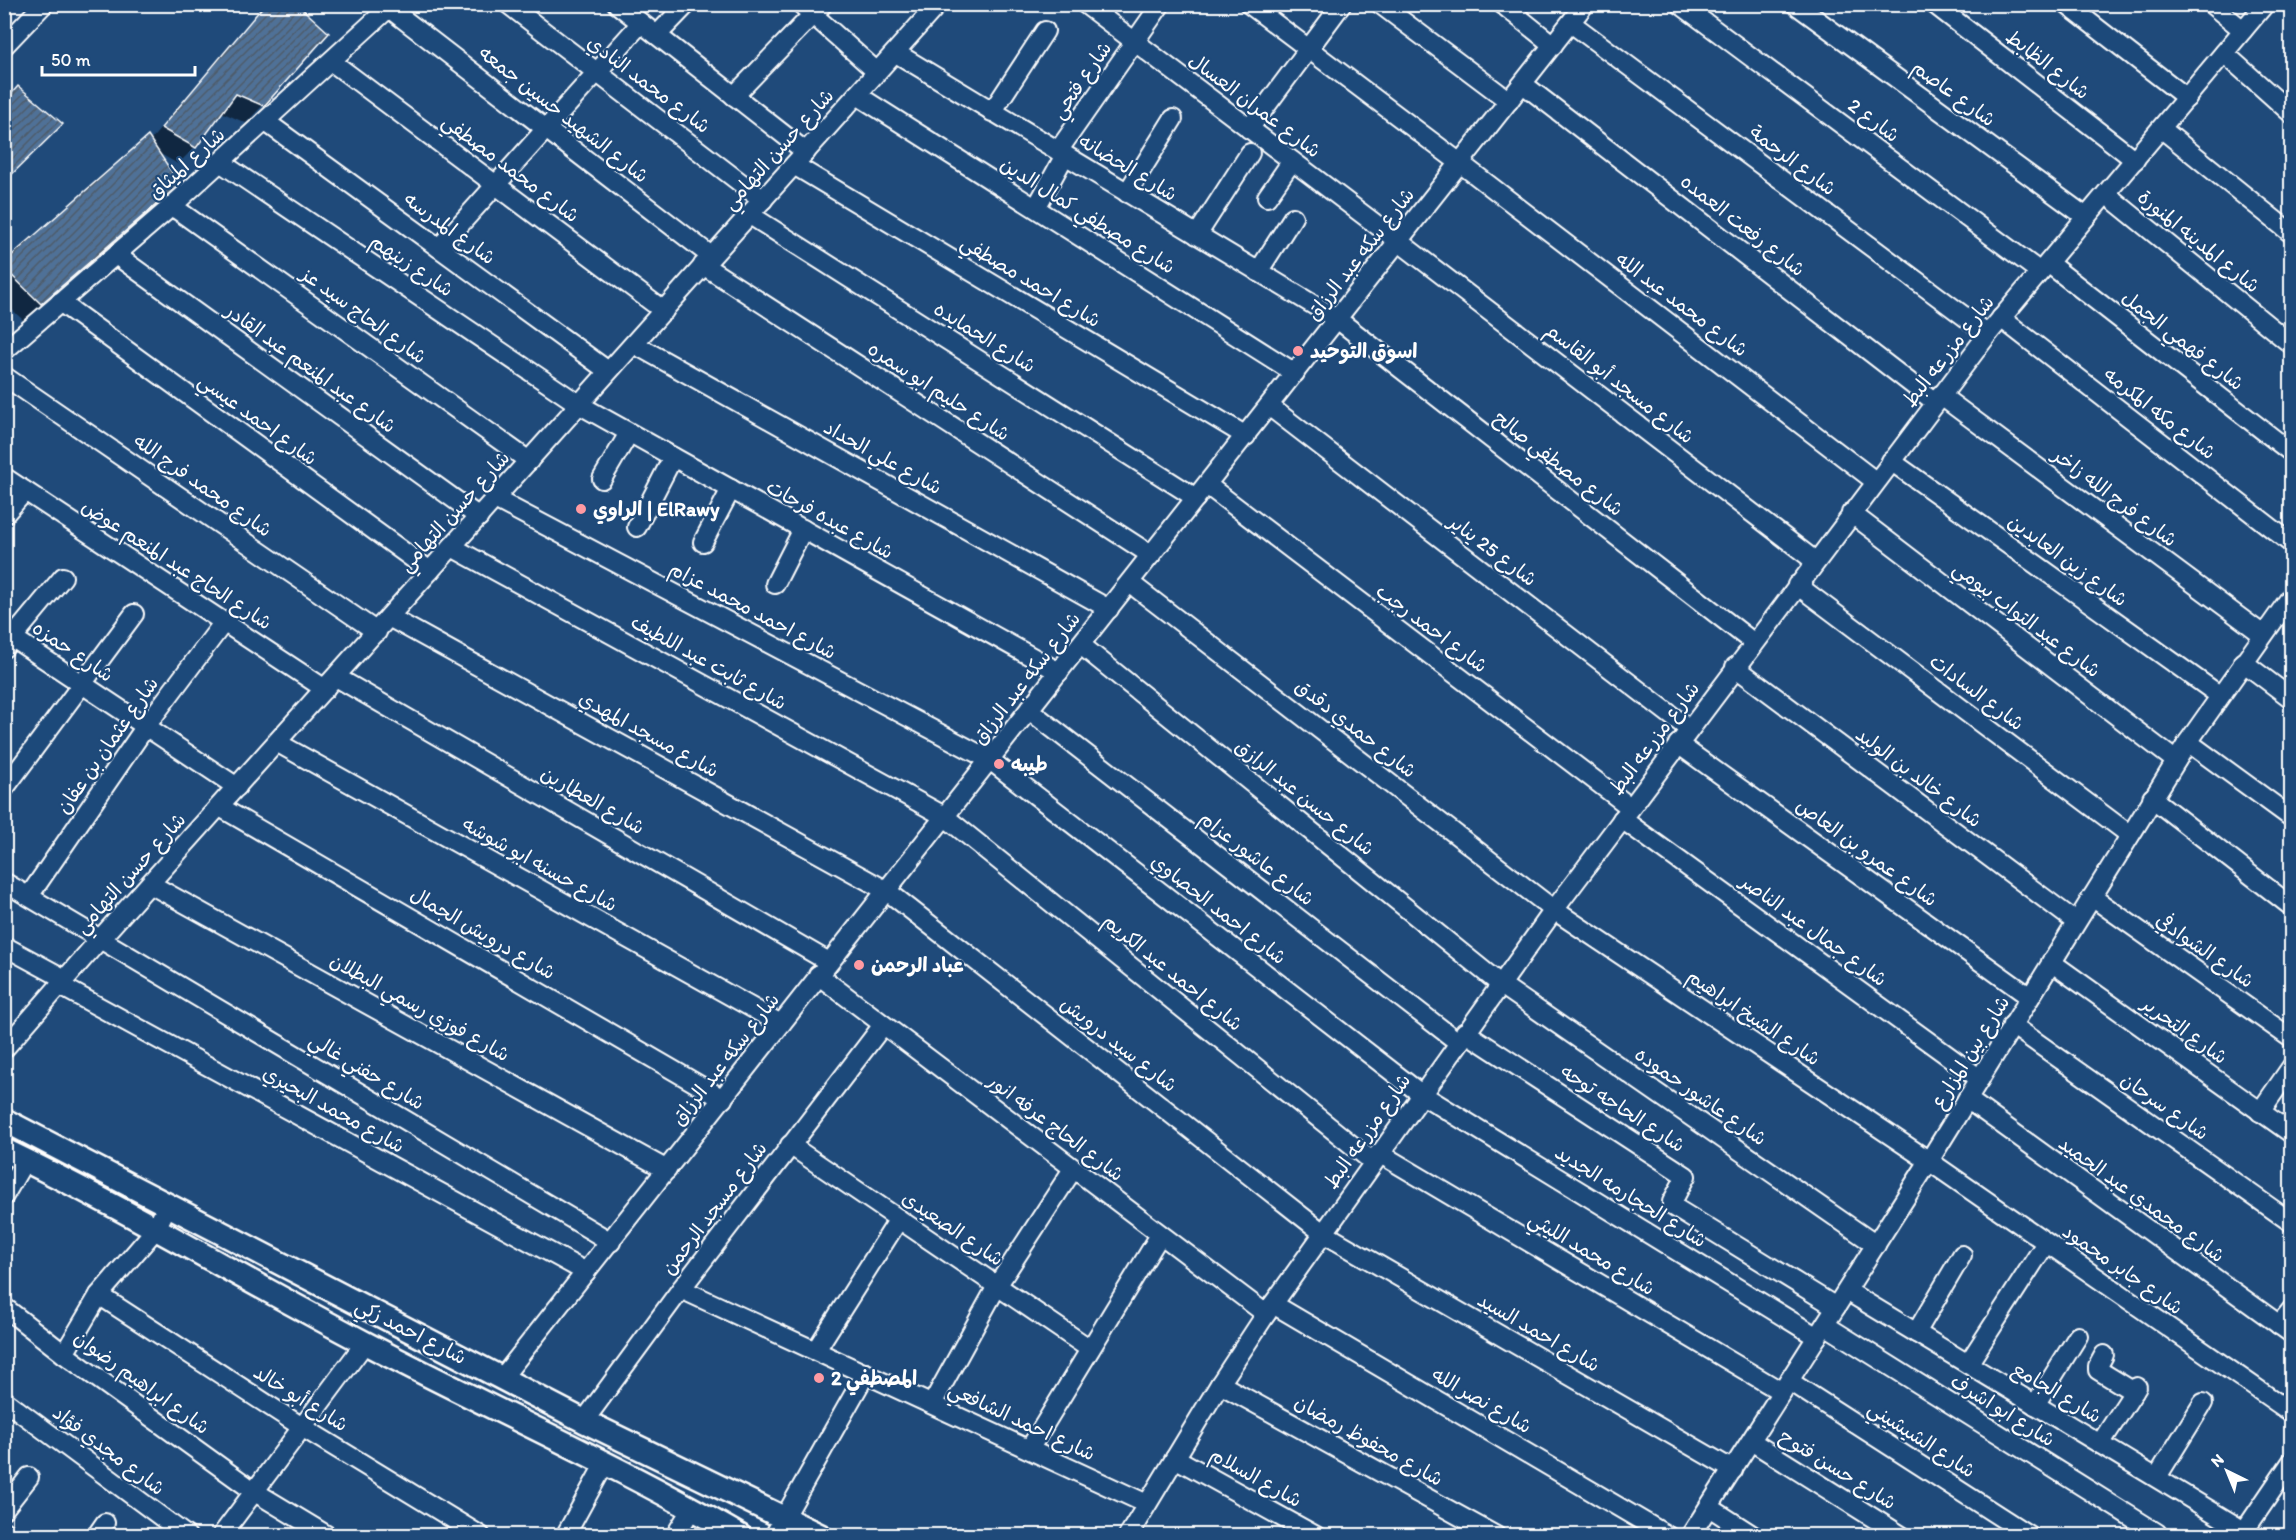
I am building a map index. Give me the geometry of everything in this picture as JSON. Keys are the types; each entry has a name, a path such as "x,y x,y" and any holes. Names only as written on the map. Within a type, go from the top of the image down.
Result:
{"street":[{"path":"8,34 44,4"},
{"name":"شارع محمد النادي","path":"508,4 763,200"},
{"name":"شارع احمد مصطفي","path":"617,4 734,96 800,159 1246,436"},
{"path":"657,35 687,4"},
{"name":"شارع حسن التهامي","path":"4,1049 938,4"},
{"name":"شارع عمران العسال","path":"1085,4 1398,241"},
{"name":"شارع فتحي","path":"1036,208 1062,153 1161,4"},
{"name":"شارع محمد عبد الله","path":"1249,4 1461,163 1875,481"},
{"path":"1249,129 1342,4"},
{"path":"1380,4 1509,101"},
{"path":"1502,4 1553,45"},
{"name":"شارع سكه عبد الرزاق","path":"502,1378 1585,4"},
{"name":"شارع 2","path":"1680,4 2044,267"},
{"name":"شارع عاصم","path":"1795,4 2086,217"},
{"name":"شارع الظابط","path":"1934,4 2135,160"},
{"path":"2067,4 2187,98"},
{"path":"2211,4 2243,30"},
{"name":"شارع مزرعه البط","path":"1134,1533 1147,1504 1269,1309 1554,910 1988,334 2265,4"},
{"name":"شارع الميثاق","path":"4,351 172,206 391,6"},
{"name":"شارع الشهيد حسين جمعه","path":"391,6 707,261"},
{"path":"734,96 812,8 877,72"},
{"path":"439,248 641,23"},
{"name":"شارع الرحمة","path":"1570,23 1988,334"},
{"path":"992,112 1046,31"},
{"name":"شارع الحضانه","path":"896,53 1337,319"},
{"path":"2224,53 2292,114"},
{"name":"شارع محمد مصطفي","path":"332,62 664,311"},
{"name":"شارع رفعت العمده","path":"1522,84 1938,399"},
{"name":"شارع مصطفي كمال الدين","path":"857,95 1295,373"},
{"path":"1127,193 1173,119"},
{"name":"شارع المدرسه","path":"266,122 608,371"},
{"path":"2162,129 2292,234"},
{"path":"1197,235 1250,153"},
{"name":"شارع زينهم","path":"220,162 580,405"},
{"path":"1267,197 1292,162"},
{"name":"شارع المدينه المنورة","path":"2106,195 2292,345"},
{"name":"شارع الحاج سيد عز","path":"172,206 529,461"},
{"name":"شارع الحمايده","path":"750,215 1202,491"},
{"path":"1258,272 1293,217"},
{"name":"شارع مسجد أبو القاسم","path":"1398,241 1815,561"},
{"name":"شارع عبد المنعم عبد القادر","path":"116,255 479,517"},
{"name":"شارع حليم ابو سمره","path":"707,261 1151,555"},
{"name":"شارع فهمي الجمل","path":"2044,267 2292,453"},
{"name":"شارع احمد عيسي","path":"60,302 430,571"},
{"name":"شارع مكه المكرمه","path":"2001,318 2292,544"},
{"name":"شارع مصطفي صالح","path":"1337,319 1754,643"},
{"name":"شارع علي الحداد","path":"634,344 1109,609"},
{"name":"شارع محمد فرج الله","path":"4,376 377,632"},
{"name":"شارع فرج الله زاخر","path":"1938,399 2262,634"},
{"name":"شارع عبده فرحات","path":"580,405 1059,672"},
{"name":"شارع 25 يناير","path":"1269,406 1689,729"},
{"path":"602,479 629,433"},
{"path":"637,527 673,457"},
{"name":"شارع زين العابدين","path":"1891,461 2219,695"},
{"name":"شارع الحاج عبد المنعم عوض","path":"4,477 224,622 331,683"},
{"path":"703,542 731,489"},
{"path":"4,515 25,491"},
{"name":"شارع احمد رجب","path":"1202,491 1626,813"},
{"name":"شارع احمد محمد عزام","path":"495,500 990,760"},
{"name":"شارع عبد التواب بيومي","path":"1851,513 2176,761"},
{"path":"775,584 803,529"},
{"name":"شارع ثابت عبد اللطيف","path":"452,547 944,816"},
{"path":"7,639 63,577"},
{"name":"شارع حمدي دقدق","path":"1130,582 1554,910"},
{"name":"شارع السادات","path":"1797,585 2130,835"},
{"name":"شارع بين المزارع","path":"1690,1536 1929,1161 2188,742 2262,634 2288,607"},
{"path":"4,789 134,614"},
{"name":"شارع مسجد المهدي","path":"389,617 887,891"},
{"name":"شارع عثمان بن عفان","path":"13,892 146,726 224,622"},
{"name":"شارع حمزه","path":"7,639 82,684 237,787"},
{"name":"شارع حسن عبد الرازق","path":"1081,645 1500,984"},
{"path":"2243,662 2292,699"},
{"name":"شارع خالد بن الوليد","path":"1735,667 2076,922"},
{"name":"شارع العطارين","path":"331,683 823,969"},
{"name":"شارع عاشور عزام","path":"1029,710 1462,1037"},
{"path":"2188,742 2292,818"},
{"name":"شارع حسنه ابو شوشه","path":"278,743 781,1024"},
{"name":"شارع عمرو بن العاص","path":"1677,744 2030,997"},
{"name":"شارع احمد الحصاوي","path":"990,760 1421,1094"},
{"path":"2152,798 2292,907"},
{"name":"شارع درويش الجمال","path":"220,807 723,1099"},
{"name":"شارع جمال عبد الناصر","path":"1626,813 1980,1078"},
{"name":"شارع احمد عبد الكريم","path":"944,816 1376,1158"},
{"name":"شارع فوزي رسمي البطلان","path":"150,884 667,1170"},
{"name":"شارع سيد درويش","path":"887,891 1323,1233"},
{"name":"شارع حفني غالي","path":"13,892 100,939 611,1242"},
{"name":"شارع الشوادفي","path":"2092,897 2292,1039"},
{"name":"شارع الشيخ ابراهيم","path":"1554,910 1929,1161"},
{"name":"شارع محمد البحيري","path":"4,946 62,982 586,1272"},
{"name":"شارع التحرير","path":"2051,962 2292,1134"},
{"name":"شارع الحاج عرفه انور","path":"823,969 883,1025 1161,1235 1269,1309"},
{"name":"شارع عاشور حموده","path":"1500,984 1876,1245"},
{"name":"شارع مسجد الرحمن","path":"584,1421 681,1289 883,1025"},
{"name":"شارع سرحان","path":"2012,1025 2292,1223"},
{"name":"شارع الحاجه توحه","path":"1462,1037 1686,1176 1672,1206 1836,1307"},
{"path":"2260,1112 2292,1066"},
{"name":"شارع الحجارمه الجديد","path":"1421,1094 1821,1331"},
{"name":"شارع محمدي عبد الحميد","path":"1967,1099 2285,1330"},
{"name":"شارع احمد زكي","path":"4,1120 502,1378 779,1526 821,1536"},
{"name":"شارع الصعيدى","path":"790,1145 1090,1349"},
{"name":"شارع احمد زكي","path":"4,1150 365,1343 605,1463 740,1536"},
{"name":"شارع محمد الليثي","path":"1376,1158 1786,1387"},
{"path":"4,1196 25,1160"},
{"name":"شارع جابر محمود","path":"1929,1161 2292,1413"},
{"path":"932,1404 997,1286 1073,1169"},
{"path":"64,1354 99,1295 155,1230 168,1205"},
{"path":"816,1350 899,1219"},
{"name":"شارع احمد السيد","path":"1323,1233 1733,1470"},
{"path":"1030,1448 1161,1235"},
{"path":"1968,1364 2046,1243"},
{"path":"1916,1333 1962,1255"},
{"name":"شارع احمد الشافعي","path":"681,1289 1030,1448 1147,1504"},
{"name":"شارع الجامع","path":"1847,1291 2157,1477 2243,1533"},
{"name":"شارع أبو خالد","path":"99,1295 302,1426 481,1536"},
{"name":"شارع ابراهيم رضوان","path":"4,1307 64,1354 255,1492 328,1536"},
{"name":"شارع نصر الله","path":"1269,1309 1668,1536"},
{"path":"2285,1330 2292,1309"},
{"name":"شارع ابو اشرف","path":"1821,1331 2157,1533"},
{"path":"2035,1404 2078,1336"},
{"path":"221,1536 365,1343"},
{"path":"2100,1444 2135,1389 2098,1370 2097,1366 2104,1355"},
{"path":"779,1526 866,1373"},
{"name":"شارع محفوظ رمضان","path":"1220,1384 1496,1536"},
{"name":"شارع الشيشيني","path":"1786,1387 2030,1536"},
{"name":"شارع مجدي فؤاد","path":"4,1400 187,1536"},
{"path":"2157,1477 2203,1404"},
{"name":"شارع حسن فتوح","path":"1751,1441 1902,1536"},
{"name":"شارع السلام","path":"1175,1458 1316,1536"},
{"path":"2243,1533 2286,1481 2292,1461"},
{"path":"565,1536 605,1463"},
{"path":"4,1509 29,1477"},
{"path":"1709,1507 1754,1536"},
{"path":"675,1536 692,1508"},
{"path":"4,1531 10,1536"}],"building":[{"path":"265,4 297,4 329,33 264,106 236,94 196,148 161,128"},
{"path":"18,86 63,124 4,182 4,102"},
{"path":"148,136 180,184 41,304 4,268 4,262"}],"place":[{"name":"اسوق التوحيد","path":"1298,351"},
{"name":"الراوي | ElRawy","path":"581,509"},
{"name":"طيبه","path":"999,764"},
{"name":"عباد الرحمن","path":"859,965"},
{"name":"المصطفي 2","path":"819,1378"}]}
